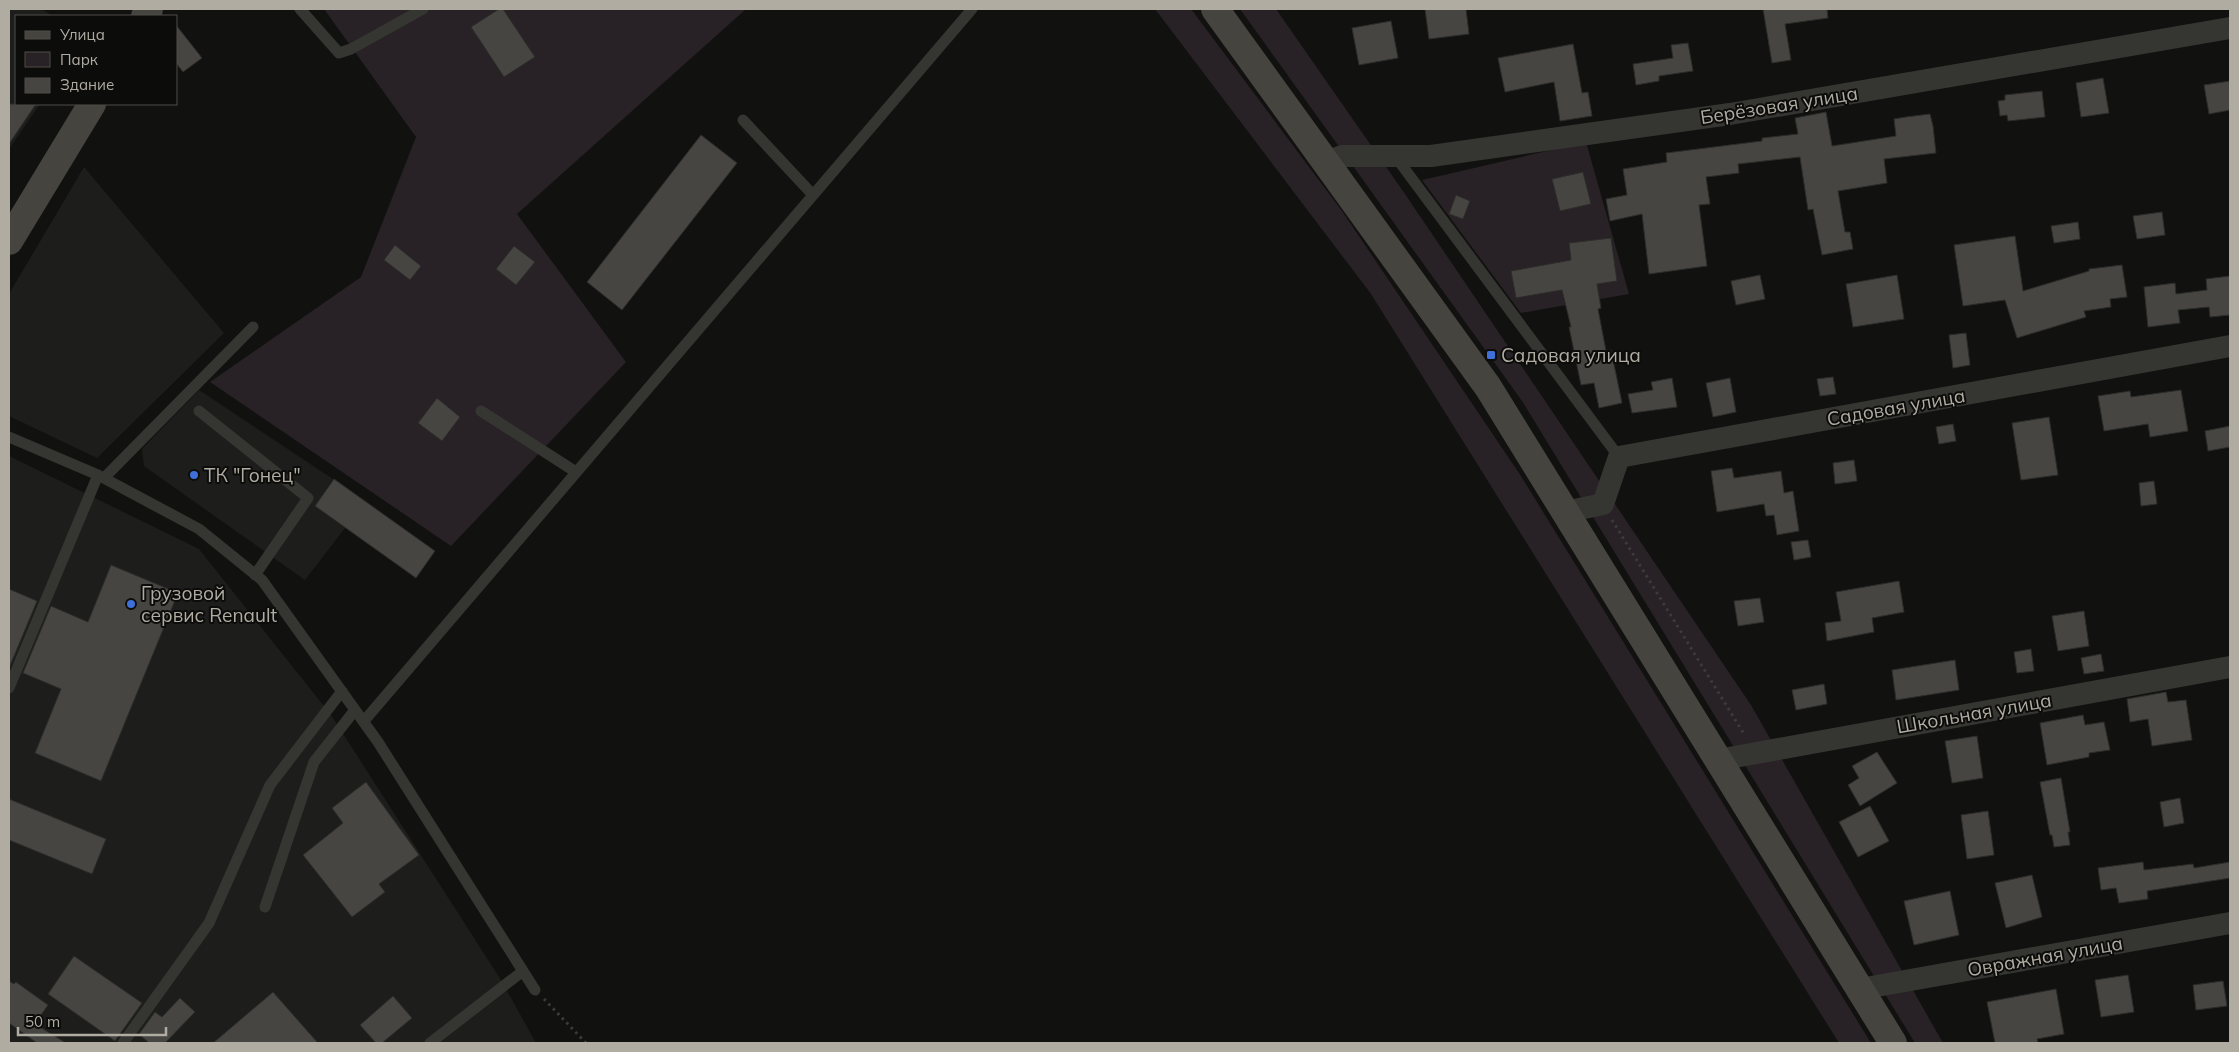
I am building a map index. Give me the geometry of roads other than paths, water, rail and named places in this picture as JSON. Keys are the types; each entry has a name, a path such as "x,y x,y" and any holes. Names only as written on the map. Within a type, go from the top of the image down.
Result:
{"street":[{"path":"1215,9 1488,387 1893,1043"},
{"name":"Берёзовая улица","path":"1325,162 1342,156 1431,156 1730,114 2230,28"},
{"path":"9,240 91,105"},
{"name":"Садовая улица","path":"1619,457 2230,346"},
{"path":"1565,512 1603,504 1619,457"},
{"name":"Школьная улица","path":"1718,760 2230,667"},
{"name":"Овражная улица","path":"1860,989 2230,923"}],"lane":[{"path":"300,9 339,53 351,49 423,9"},
{"path":"364,721 972,9"},
{"path":"743,120 813,195"},
{"path":"1395,156 1619,457"},
{"path":"9,688 101,477 253,327"},
{"path":"199,411 308,498 255,575"},
{"path":"482,411 576,472"},
{"path":"9,437 101,477 200,529 262,580 364,721 535,990"},
{"path":"124,1043 209,923 270,785 342,691"},
{"path":"265,907 314,762 355,710"},
{"path":"430,1043 523,971"}],"place":[{"name":"Садовая улица","path":"1491,355"},
{"name":"ТК \"Гонец\"","path":"194,475"},
{"name":"Грузовой сервис Renault","path":"131,604"}]}
